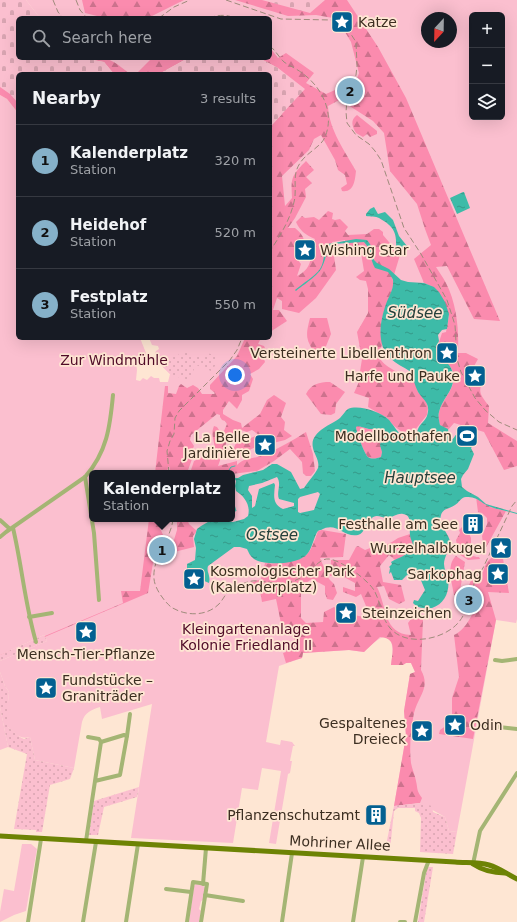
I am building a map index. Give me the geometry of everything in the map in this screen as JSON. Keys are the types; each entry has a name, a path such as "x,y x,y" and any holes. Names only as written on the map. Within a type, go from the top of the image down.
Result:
{"main road":[{"name":"Mohriner Allee","path":"0,836 429,860 473,864 478,863 489,865 517,879"}],"street":[{"path":"90,470 99,459 104,448 113,394"},
{"path":"0,537 85,477 89,472"},
{"path":"85,477 89,502"},
{"path":"0,520 12,528 22,573 29,617 36,642"},
{"path":"92,522 99,600"},
{"path":"29,617 52,613"},
{"path":"495,660 502,661 517,659"},
{"path":"95,781 120,775 130,714"},
{"path":"482,725 517,729"},
{"path":"101,742 124,735 127,736"},
{"path":"88,738 99,739 101,742"},
{"path":"86,841 101,742"},
{"path":"473,864 480,831 517,772"},
{"path":"28,922 41,838"},
{"path":"84,922 96,842"},
{"path":"126,922 138,844"},
{"path":"202,884 206,848"},
{"path":"282,922 292,853"},
{"path":"353,922 363,857"},
{"path":"415,922 425,872 429,860"},
{"path":"186,922 193,882 207,884 201,922"},
{"path":"166,889 191,892"},
{"path":"205,895 243,900"},
{"path":"400,922 405,922"}],"green space":[{"path":"0,0 26,0 38,16 16,16 16,60 93,60 104,62 112,72 16,72 16,101 10,94 0,87"},
{"path":"26,0 517,0 517,619 516,623 496,620 457,832 449,831 445,817 420,803 394,806 406,736 404,711 410,674 415,672 411,663 391,665 392,648 390,640 388,637 384,637 364,652 349,650 303,653 302,658 279,666 266,742 280,745 281,740 292,742 295,746 293,746 290,761 292,761 290,773 288,774 276,844 269,843 281,771 262,768 258,790 242,788 233,843 131,838 152,704 102,719 100,707 89,712 82,722 74,768 35,760 30,737 20,737 8,727 9,692 0,672 0,661 47,641 44,635 0,655 0,95 7,99 16,110 16,340 141,340 148,358 136,363 136,380 140,381 143,378 147,380 151,376 154,378 159,378 160,382 168,382 170,374 161,365 155,353 159,349 158,346 152,345 150,340 272,340 272,125 282,114 278,68 263,60 272,60 272,16 38,16"},
{"path":"82,0 184,0 152,16 97,16 85,13"},
{"path":"235,0 347,0 378,47 406,98 500,321 474,319 447,266 436,267 446,283 453,300 458,326 458,353 466,353 478,359 473,368 486,376 481,385 480,392 489,406 488,423 517,441 517,466 504,470 484,432 454,423 448,430 440,425 439,412 451,388 454,378 452,369 437,354 436,351 442,333 446,332 449,316 431,286 424,283 414,259 431,245 417,204 390,171 384,133 373,121 348,105 359,73 351,42 342,27 333,18 316,15 288,16"},
{"path":"262,0 325,0 310,13"},
{"path":"272,50 278,58 286,53 314,73 306,83 326,94 335,90 343,98 328,106 329,115 334,132 356,171 351,188 346,191 342,191 341,188 347,184 345,175 338,170 335,160 321,135 314,139 309,150 282,176 285,206 292,198 292,181 297,170 306,161 314,170 306,177 312,183 305,189 306,197 288,228 295,228 304,239 297,259 301,264 297,276 307,268 309,264 315,239 299,228 296,222 302,216 305,218 314,217 319,220 328,211 333,213 332,219 340,219 348,227 345,231 348,235 367,234 374,229 379,229 383,232 383,235 400,255 392,277 393,288 382,319 382,346 379,355 381,360 389,367 414,379 418,392 426,401 428,408 427,415 415,430 402,432 387,418 368,407 369,398 354,393 358,384 362,359 357,332 368,313 368,289 366,281 360,280 356,277 364,271 360,247 351,251 345,244 345,240 332,242 336,270 316,298 299,313 282,309 282,301 277,298 273,310 279,310 287,321 272,331 272,125 282,114 278,68 263,60 272,60"},
{"path":"93,60 184,60 163,72 112,72 104,62"},
{"path":"93,60 113,61 127,72 112,72 104,62"},
{"path":"150,60 184,60 163,72 138,72"},
{"path":"184,60 263,60 278,68 305,89 272,125 272,72 163,72"},
{"path":"0,79 16,91 16,110 7,99 0,95"},
{"path":"357,115 377,131 377,134 370,137 367,134 363,137 356,133 352,123 353,119"},
{"path":"310,318 327,318 331,334 324,351 314,352 309,343 307,332"},
{"path":"244,340 260,340 258,344 264,346 266,350 263,356 265,362 259,369 250,374 253,379 249,391 242,395 242,400 237,409 229,401 223,410 223,414 241,423 242,428 260,414 267,400 274,395 286,403 281,417 285,422 284,430 292,436 285,440 273,443 272,446 258,446 240,454 233,450 237,441 259,435 252,430 247,432 241,430 227,441 218,466 237,461 237,465 246,459 264,455 306,432 313,454 315,471 311,476 306,476 303,473 302,462 290,449 257,471 235,474 235,470 191,470 194,461 215,451 213,435 214,426 219,430 224,431 227,424 222,420 220,415 217,414 191,435 190,440 194,446 191,453 192,459 188,470 170,470 169,466 167,470 155,470 165,386 168,386 168,393 176,394 181,384 187,388 193,385 198,388 202,394 214,394 215,393 210,389 210,385 237,356"},
{"path":"180,351 188,351 196,357 203,357 207,353 214,355 217,359 217,365 212,368 211,371 196,365 188,380 171,375 161,365 164,361 168,361 171,356 178,356"},
{"path":"330,382 345,392 336,404 335,413 331,415 321,414 306,394 310,388 316,384"},
{"path":"358,426 369,429 382,429 383,431 380,439 382,452 381,457 368,457 357,433 356,427"},
{"path":"476,497 490,507 506,511 484,551 482,536 487,524 487,518 482,513 478,512"},
{"path":"149,522 157,522 167,544 153,563 148,593 0,656 123,603 121,591 140,591"},
{"path":"177,522 188,522 197,531 193,536 194,547 170,553 177,530"},
{"path":"462,527 468,531 471,538 471,544 466,545 468,554 479,557 480,559 468,560 459,554 456,540 460,533 459,530"},
{"path":"322,530 346,534 343,557 320,558 329,579 334,584 337,593 333,600 327,599 325,586 312,579 301,586 301,618 306,623 323,622 324,612 334,607 344,613 364,617 366,606 361,594 356,597 343,592 343,587 355,591 355,583 342,576 330,576 331,560 349,560 358,546 365,550 381,544 385,545 410,534 413,545 409,553 395,560 389,555 380,566 383,582 401,585 405,601 399,604 389,599 384,586 377,587 387,618 395,630 411,635 408,623 415,614 419,615 423,619 421,670 425,682 423,692 414,713 410,744 411,765 418,791 422,798 420,803 394,806 406,736 404,711 410,674 415,672 411,663 391,665 393,651 392,643 386,638 380,637 364,652 349,650 303,653 302,658 286,663 283,653 286,652 286,649 293,646 295,640 291,633 283,633 276,599 262,602 259,585 232,591 261,579 265,563 292,561 304,557 313,545 318,531"},
{"path":"502,553 509,593 488,592 496,620 473,739 439,734 440,730 447,725 454,729 459,725 452,714 452,698 459,677 454,635 464,628 479,598 480,592 475,586 467,596 471,581 475,576 483,572 486,564 490,560"},
{"path":"456,556 465,562 459,596 454,595 450,574 451,564"},
{"path":"44,635 47,641 0,661 0,655"},
{"path":"0,672 9,692 8,727 24,739 30,737 35,760 74,768 70,779 50,785 42,832 36,832 36,830 14,829 27,754 8,747 0,707"},
{"path":"0,707 8,747 0,750"},
{"path":"139,787 137,797 104,807 98,835 89,835 94,801"},
{"path":"420,803 432,806 433,812 445,817 449,831 457,832 453,854 420,852 421,818 419,813 415,811 415,808 398,808 394,811 390,850 385,850 394,806"},
{"path":"22,844 31,844 37,849 26,911 0,922 0,912 4,889 14,891"},
{"path":"427,867 433,867 424,922 418,922"},
{"path":"196,884 203,885 205,888 203,900 201,901 199,909 201,911 199,922 189,922 194,886"}],"water":[{"path":"463,192 470,208 457,214 450,198"},
{"path":"374,207 378,214 385,212 393,220 399,236 407,246 406,249 396,251 394,231 389,224 378,217 366,216 370,209"},
{"path":"356,239 367,240 372,247 374,260 377,263 389,269 401,280 424,283 434,287 439,292 445,302 449,314 447,329 442,330 438,335 439,341 436,347 436,352 448,364 453,374 452,386 439,412 440,425 448,429 449,438 451,440 460,432 463,432 468,434 473,441 474,444 471,448 474,454 468,469 461,479 462,487 486,504 517,513 494,508 470,497 463,498 453,506 443,511 440,519 450,541 444,564 448,579 448,588 446,596 443,600 437,606 432,608 421,608 413,603 414,600 418,601 425,590 420,578 407,575 402,580 394,580 391,572 389,574 389,567 392,564 391,562 406,554 413,546 410,536 410,522 408,517 403,514 388,518 375,516 358,535 348,534 331,527 319,530 308,553 298,560 282,563 266,563 254,559 247,549 234,547 208,566 209,583 202,580 201,574 198,571 193,569 187,571 187,564 195,560 196,548 194,539 197,529 208,522 235,522 248,516 248,505 242,495 236,491 235,478 263,470 272,464 277,464 291,472 300,489 304,488 318,468 318,460 313,448 314,438 317,433 340,418 348,409 357,407 363,408 385,416 400,434 408,440 415,437 419,427 427,416 427,405 425,400 418,392 411,372 390,358 383,346 380,332 381,325 386,304 392,289 393,280 388,272 375,268 368,248 364,242 333,244 327,252 323,264 318,273 296,291 295,290 318,272 323,263 325,250 328,244","holes":["358,426 369,429 382,429 383,432 380,445 382,452 381,457 368,457 363,448 356,427","277,477 279,482 279,499 294,503 294,506 283,509 277,505 274,499 274,483 259,489 255,506 252,508 252,496 248,490 249,486","318,492 320,494 314,510 300,513 298,512 298,499 300,497"]}],"waterway":[{"path":"229,470 231,467 235,466"},
{"path":"235,508 235,511"}],"railway":[{"path":"53,0 61,16"},
{"path":"76,0 80,10 85,16"},
{"path":"162,16 174,7 190,0"},
{"path":"226,0 281,19 331,20 341,23 347,28 356,42 357,66 356,75 347,100 347,123 356,135 369,144 381,160 404,228 421,254 447,300 455,325 457,359 461,372 475,398 485,410 499,422 517,430"},
{"path":"215,16 228,16"},
{"path":"272,48 284,62 302,73 321,93 325,101 328,119 328,128 323,141 303,159 297,169 295,177 295,198 292,209 284,228 272,248"},
{"path":"169,470 167,451 174,434 175,418 179,411 230,360 237,350 241,340"},
{"path":"173,522 172,527 156,563 154,579 156,587 163,598 171,607 177,610 195,614 208,611 219,604 231,590 243,584 250,581 280,583 294,581 305,575 323,560 329,559 348,567 372,587 387,624 397,634 405,638 424,639 443,634 458,623 464,615 475,582 512,506 517,500"}],"place":[{"name":"Katze","path":"342,22"},
{"name":"Heidehof","path":"350,91"},
{"name":"Wishing Star","path":"305,250"},
{"name":"Versteinerte Libellenthron","path":"447,353"},
{"name":"Harfe und Pauke","path":"475,376"},
{"name":"Modellboothafen","path":"467,436"},
{"name":"La Belle Jardinière","path":"265,445"},
{"name":"Festhalle am See","path":"473,524"},
{"name":"Wurzelhalbkugel","path":"501,548"},
{"name":"Kalenderplatz","path":"162,550"},
{"name":"Sarkophag","path":"498,574"},
{"name":"Kosmologischer Park (Kalenderplatz)","path":"194,579"},
{"name":"Festplatz","path":"469,600"},
{"name":"Steinzeichen","path":"346,613"},
{"name":"Mensch-Tier-Pflanze","path":"86,632"},
{"name":"Fundstücke – Graniträder","path":"46,688"},
{"name":"Odin","path":"455,725"},
{"name":"Gespaltenes Dreieck","path":"422,731"},
{"name":"Pflanzenschutzamt","path":"376,815"}],"water label":[{"name":"Südsee","path":"415,313"},
{"name":"Hauptsee","path":"420,478"},
{"name":"Ostsee","path":"272,535"}],"park label":[{"name":"Zur Windmühle","path":"114,360"},
{"name":"Kleingartenanlage Kolonie Friedland II","path":"246,638"}]}
